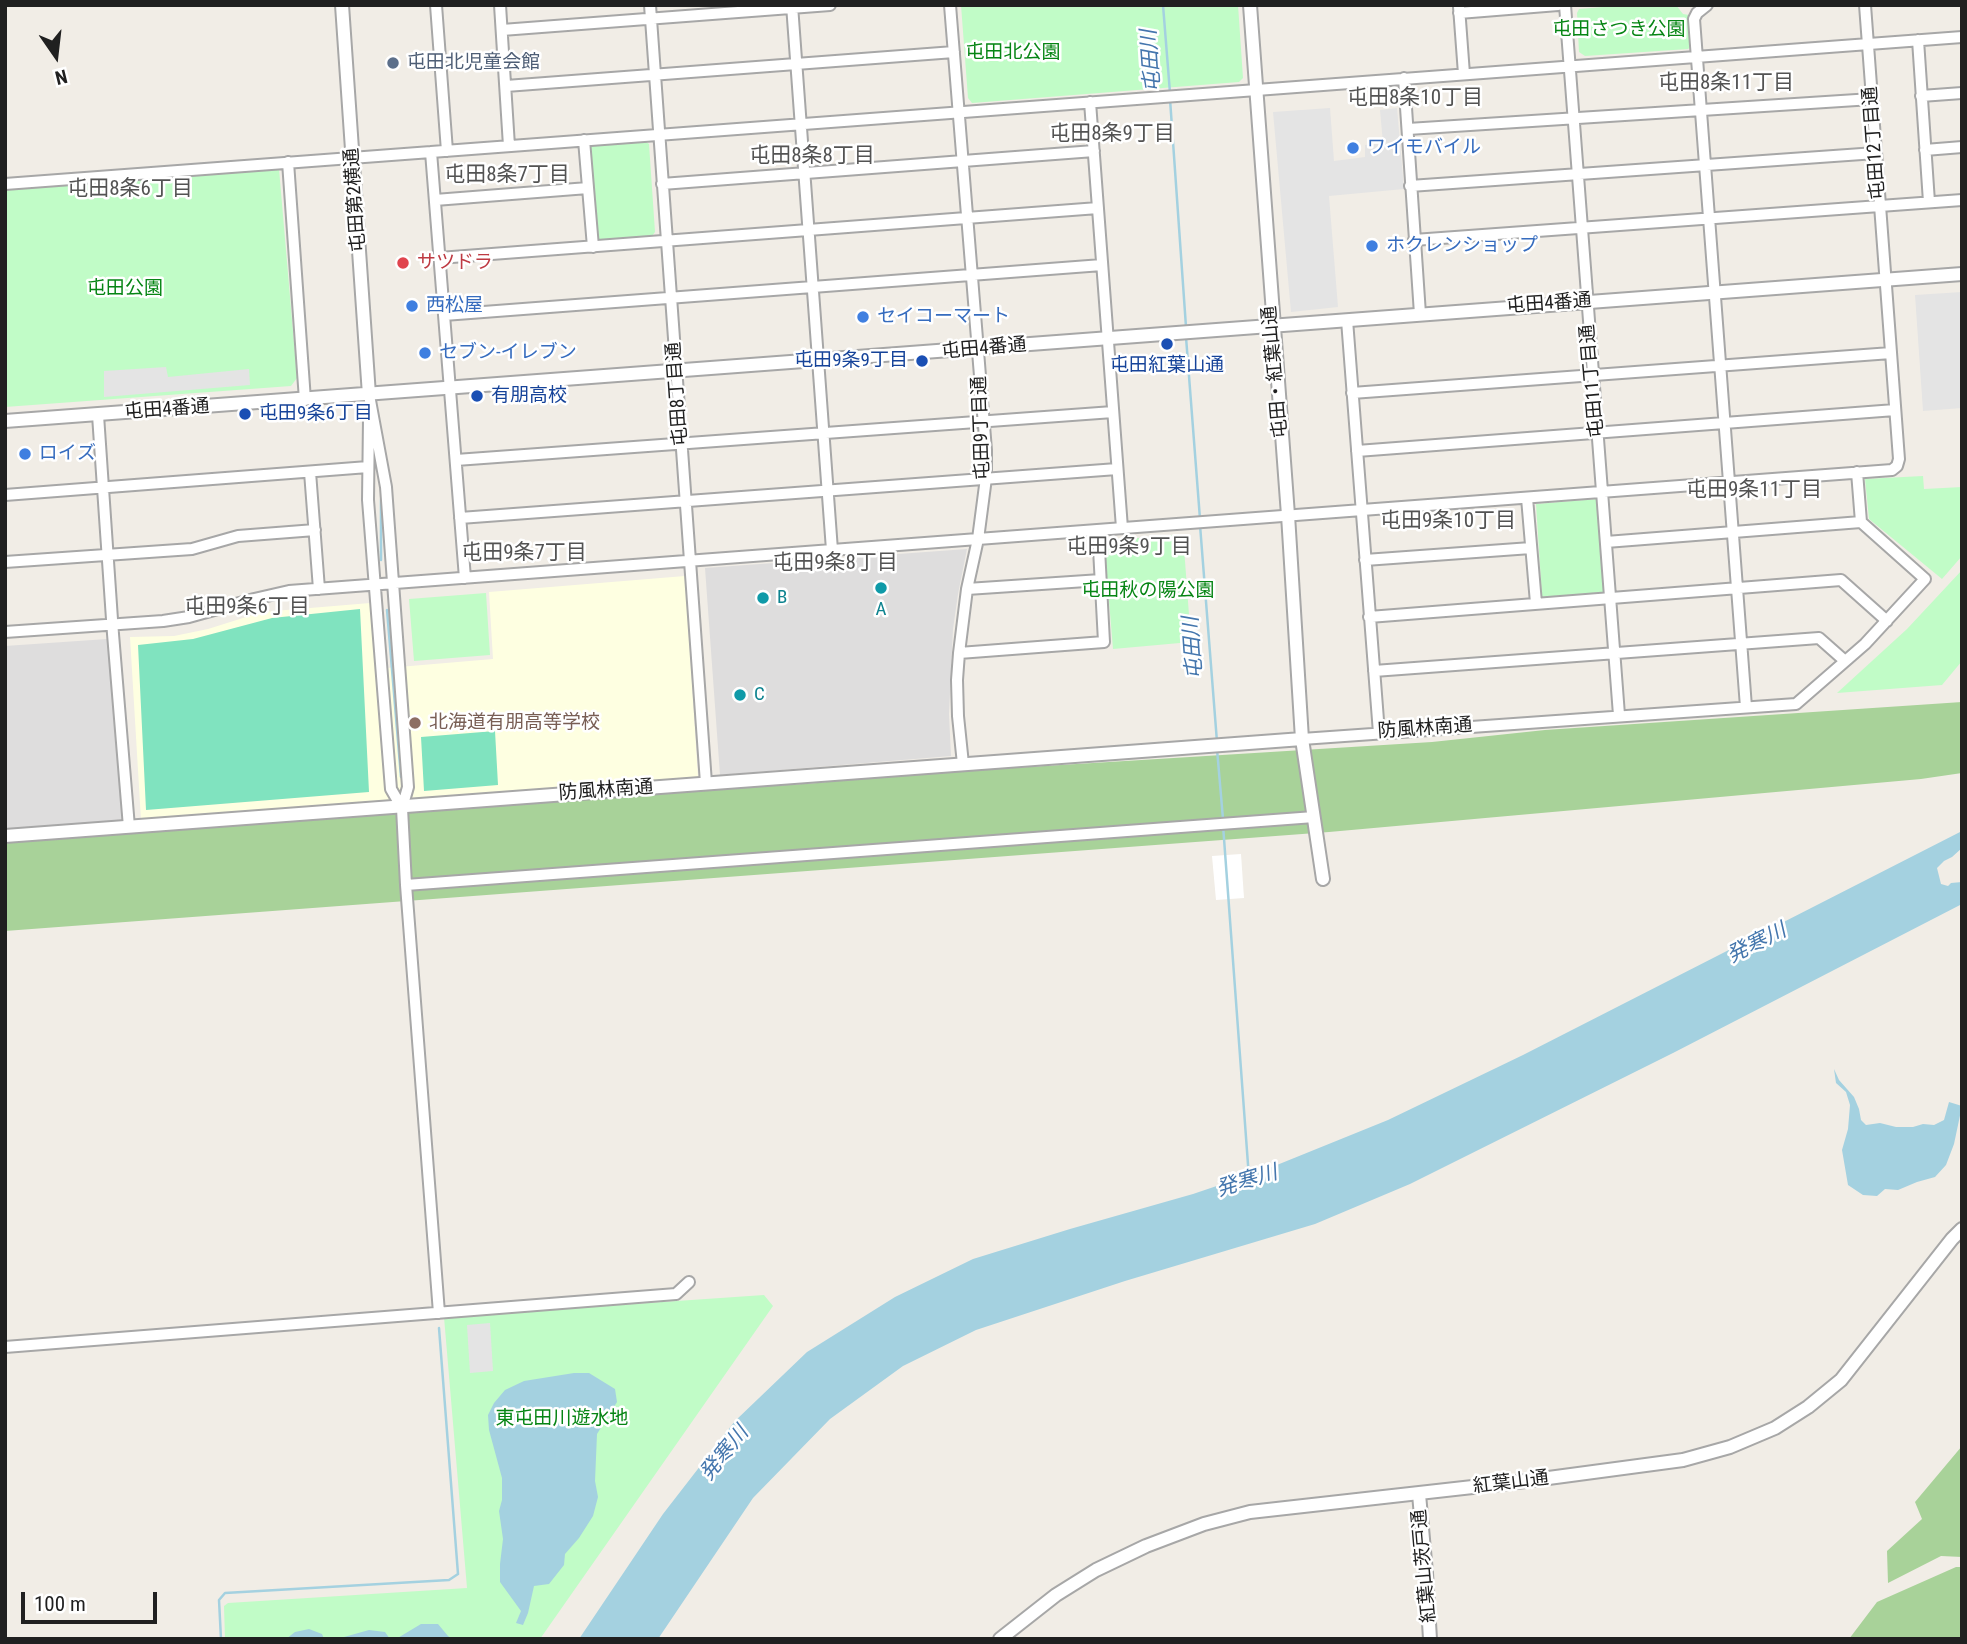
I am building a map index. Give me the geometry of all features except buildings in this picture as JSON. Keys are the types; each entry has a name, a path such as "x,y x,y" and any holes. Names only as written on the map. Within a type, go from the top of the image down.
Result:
{"street":[{"name":"屯田第2横通","path":"342,5 369,395"},
{"path":"436,5 447,151"},
{"path":"500,5 509,146"},
{"name":"屯田8丁目通","path":"650,5 706,783"},
{"path":"502,30 830,5"},
{"name":"屯田9丁目通","path":"950,5 984,421 986,478 958,653 958,716 963,764"},
{"name":"屯田・紅葉山通","path":"1250,5 1302,739 1323,880"},
{"path":"1464,74 1459,9 1558,5"},
{"name":"屯田11丁目通","path":"1565,5 1619,715"},
{"path":"1707,5 1694,19 1746,707"},
{"name":"屯田12丁目通","path":"1857,472 1892,470 1899,459 1865,5"},
{"path":"792,7 832,550"},
{"path":"5,184 1962,37"},
{"path":"1918,40 1929,202"},
{"path":"506,86 954,52"},
{"path":"1404,78 1420,314"},
{"path":"1921,96 1962,93"},
{"path":"1408,129 1872,99"},
{"path":"1090,102 1122,528"},
{"path":"584,140 593,247"},
{"path":"1926,150 1962,147"},
{"path":"662,184 1094,151"},
{"path":"431,152 465,578"},
{"path":"1410,186 1876,153"},
{"path":"288,162 305,400"},
{"path":"435,200 588,188"},
{"path":"1415,240 1962,200"},
{"path":"439,258 1098,208"},
{"path":"444,315 1102,265"},
{"name":"屯田4番通","path":"5,421 1962,274"},
{"path":"1347,320 1379,733"},
{"path":"1352,393 1891,353"},
{"path":"369,395 368,500 374,585 391,789 402,808"},
{"path":"369,395 386,488 408,787 402,808 406,885 439,1313"},
{"path":"1357,451 1895,410"},
{"path":"456,460 1113,412"},
{"path":"98,415 129,827"},
{"path":"5,495 368,467"},
{"path":"460,518 1117,469"},
{"path":"310,472 320,589"},
{"path":"5,632 189,617 289,591 1857,472 1861,522 1606,542"},
{"path":"1527,498 1535,604"},
{"name":"防風林南通","path":"5,836 1796,704 1865,644 1925,579 1861,522"},
{"path":"5,562 192,549 238,536 315,530"},
{"path":"958,653 1104,642 1098,530"},
{"path":"1365,560 1531,548"},
{"path":"967,589 1101,580"},
{"path":"1369,617 1841,580 1887,621"},
{"path":"1374,671 1819,638 1845,661"},
{"path":"406,885 1314,817"},
{"name":"紅葉山通","path":"1000,1639 1056,1595 1097,1570 1146,1546 1204,1524 1250,1513 1683,1460 1730,1447 1775,1428 1808,1407 1841,1380 1962,1229"},
{"path":"5,1347 676,1294 690,1282"},
{"name":"紅葉山茨戸通","path":"1419,1494 1430,1639"}],"shaded area":[{"path":"1330,108 1334,161 1365,157 1365,145 1383,143 1380,110 1397,108 1404,189 1329,196 1338,307 1291,312 1273,112"},
{"path":"1962,292 1962,408 1923,411 1915,295"},
{"path":"166,367 168,377 249,369 250,385 104,397 104,371"},
{"path":"967,549 953,629 949,714 951,756 720,775 705,568"},
{"name":"北海道有朋高等学校","path":"685,576 698,777 141,820 130,637 174,636 208,629 262,612 370,603 375,669 493,659 489,592"},
{"path":"107,639 124,821 5,831 5,646"},
{"path":"490,1323 493,1371 470,1373 467,1325"}],"green space":[{"name":"屯田北公園","path":"961,5 1238,5 1243,78 1239,82 972,103 968,98"},
{"name":"屯田さつき公園","path":"1676,5 1683,14 1689,15 1692,46 1688,49 1585,56 1579,52 1579,9"},
{"path":"644,140 649,144 655,232 652,236 600,240 597,237 590,148 595,144"},
{"name":"屯田公園","path":"279,169 297,378 291,386 5,407 5,189"},
{"path":"1923,476 1924,489 1962,487 1962,556 1942,579 1869,519 1865,479"},
{"path":"1597,499 1605,592 1542,597 1536,504"},
{"name":"屯田秋の陽公園","path":"1183,534 1191,642 1113,649 1104,541"},
{"path":"1962,570 1962,661 1942,685 1837,693 1907,629"},
{"path":"486,593 490,655 414,661 409,599"},
{"path":"360,609 369,792 146,810 138,645 193,639 272,618"},
{"path":"1962,702 1962,773 1921,779 1329,832 5,931 5,841 817,783 883,776 1432,742 1545,730"},
{"path":"495,731 498,785 424,791 421,737"},
{"name":"東屯田川遊水地","path":"764,1295 773,1306 540,1639 225,1639 224,1606 228,1603 467,1588 444,1317"},
{"path":"1962,1446 1962,1557 1941,1556 1888,1583 1887,1551 1922,1519 1915,1502"},
{"path":"1956,1567 1962,1567 1962,1639 1849,1639 1877,1602"}],"water":[{"name":"発寒川","path":"1962,831 1962,848 1937,868 1941,884 1948,886 1962,882 1962,904 1673,1053 1410,1184 1315,1224 1125,1281 976,1330 903,1366 830,1419 753,1498 658,1639 579,1639 663,1514 735,1421 807,1352 895,1297 973,1259 1193,1194 1267,1169 1388,1120 1523,1055"},
{"path":"1834,1069 1839,1080 1854,1097 1861,1120 1866,1125 1934,1125 1944,1120 1949,1102 1962,1106 1954,1144 1946,1165 1935,1177 1898,1190 1885,1189 1877,1196 1863,1195 1848,1185 1842,1150 1848,1129 1850,1105 1846,1092 1836,1083"},
{"path":"589,1373 615,1389 617,1402 597,1434 595,1481 598,1497 593,1516 565,1554 564,1565 549,1584 534,1586 523,1625 516,1623 521,1611 500,1582 503,1539 499,1511 502,1478 489,1430 488,1415 505,1390 524,1381"},
{"path":"421,1624 438,1624 452,1639 396,1639"},
{"path":"309,1629 322,1634 324,1639 286,1639 295,1632"},
{"path":"369,1630 385,1632 390,1639 337,1639"}],"pier":[{"path":"1241,854 1244,898 1216,900 1212,856"}],"waterway":[{"name":"屯田川","path":"1163,5 1170,93"},
{"name":"屯田川","path":"1170,99 1186,327"},
{"name":"屯田川","path":"1186,337 1200,519"},
{"path":"381,500 381,560"},
{"name":"屯田川","path":"1200,525 1217,742"},
{"path":"387,610 401,777"},
{"name":"屯田川","path":"1217,749 1223,819"},
{"name":"屯田川","path":"1223,825 1249,1178"},
{"path":"221,1639 219,1600 225,1593 449,1580 458,1574 439,1328"}],"place":[{"name":"屯田北児童会館","path":"393,63"},
{"name":"ワイモバイル","path":"1353,148"},
{"name":"ホクレンショップ","path":"1372,246"},
{"name":"サツドラ","path":"403,263"},
{"name":"西松屋","path":"412,306"},
{"name":"セイコーマート","path":"863,317"},
{"name":"屯田紅葉山通","path":"1167,344"},
{"name":"セブン-イレブン","path":"425,353"},
{"name":"屯田9条9丁目","path":"922,361"},
{"name":"有朋高校","path":"477,396"},
{"name":"屯田9条6丁目","path":"245,414"},
{"name":"ロイズ","path":"25,454"},
{"name":"A","path":"881,588"},
{"name":"B","path":"763,598"},
{"name":"C","path":"740,695"},
{"name":"北海道有朋高等学校","path":"415,723"}],"district":[{"name":"屯田8条11丁目","path":"1726,84"},
{"name":"屯田8条10丁目","path":"1415,99"},
{"name":"屯田8条9丁目","path":"1112,135"},
{"name":"屯田8条8丁目","path":"812,157"},
{"name":"屯田8条7丁目","path":"507,176"},
{"name":"屯田8条6丁目","path":"130,190"},
{"name":"屯田9条11丁目","path":"1754,491"},
{"name":"屯田9条10丁目","path":"1448,522"},
{"name":"屯田9条9丁目","path":"1129,548"},
{"name":"屯田9条7丁目","path":"524,554"},
{"name":"屯田9条8丁目","path":"835,564"},
{"name":"屯田9条6丁目","path":"247,608"}]}
